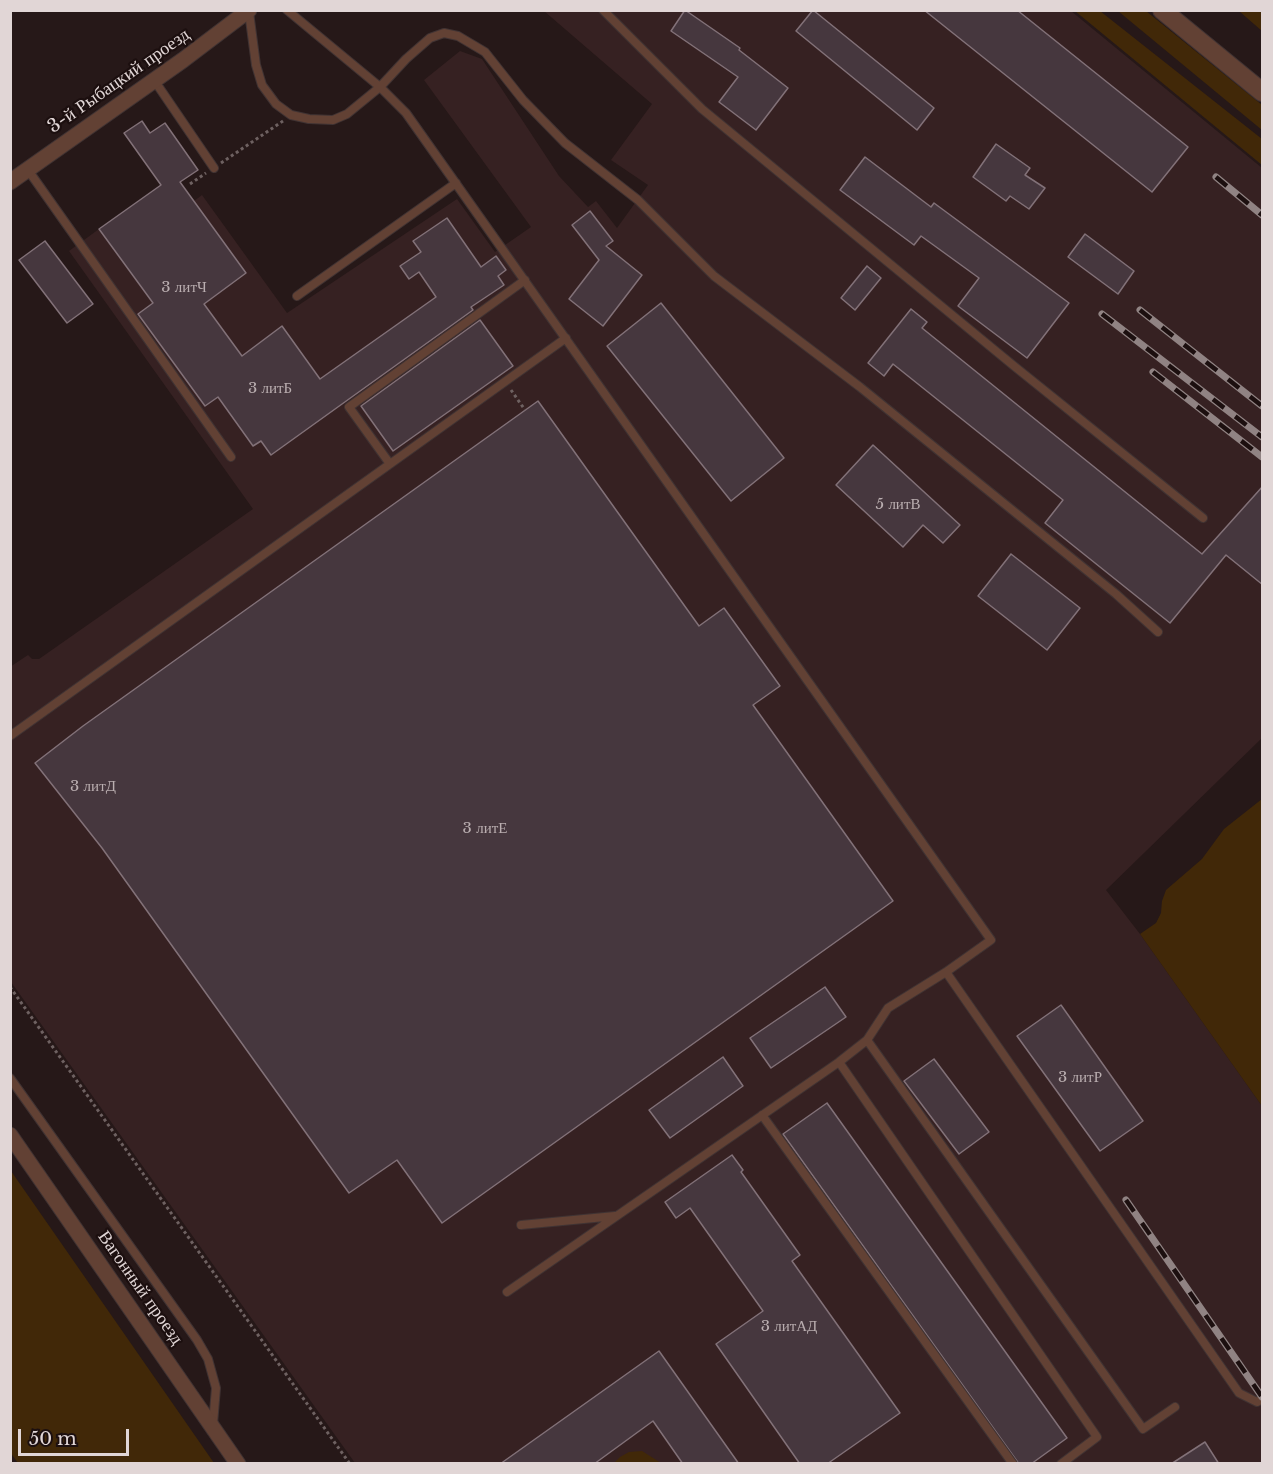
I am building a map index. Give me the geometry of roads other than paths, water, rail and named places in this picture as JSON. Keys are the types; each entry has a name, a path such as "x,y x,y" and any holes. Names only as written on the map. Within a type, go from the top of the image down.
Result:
{"street":[{"path":"1162,10 1263,92"},
{"name":"3-й Рыбацкий проезд","path":"10,182 249,11"},
{"name":"Вагонный проезд","path":"10,1135 238,1464"}],"lane":[{"path":"287,10 380,87 406,113 991,940 946,972 888,1008 867,1040 839,1062 507,1292"},
{"path":"603,10 702,109 1203,518"},
{"path":"249,11 256,65 262,85 276,104 291,115 309,119 333,120 347,114 380,87 430,38 444,33 458,36 485,52 523,100 565,143 638,200 714,276 860,387 1116,594 1158,632"},
{"path":"154,80 214,168"},
{"path":"28,170 231,457"},
{"path":"297,296 456,183"},
{"path":"390,464 349,407 525,280"},
{"path":"10,736 566,338"},
{"path":"946,972 1239,1393 1257,1402 1263,1399"},
{"path":"867,1040 1143,1429 1175,1407"},
{"path":"839,1062 1097,1437 1061,1464"},
{"path":"10,1078 197,1340 208,1359 216,1388 212,1426"},
{"path":"762,1115 1013,1464"},
{"path":"521,1225 617,1216"}],"railway":[{"path":"1216,177 1262,215"},
{"path":"1140,310 1262,406"},
{"path":"1102,314 1262,437"},
{"path":"1153,372 1262,457"},
{"path":"1126,1200 1262,1397"}]}
